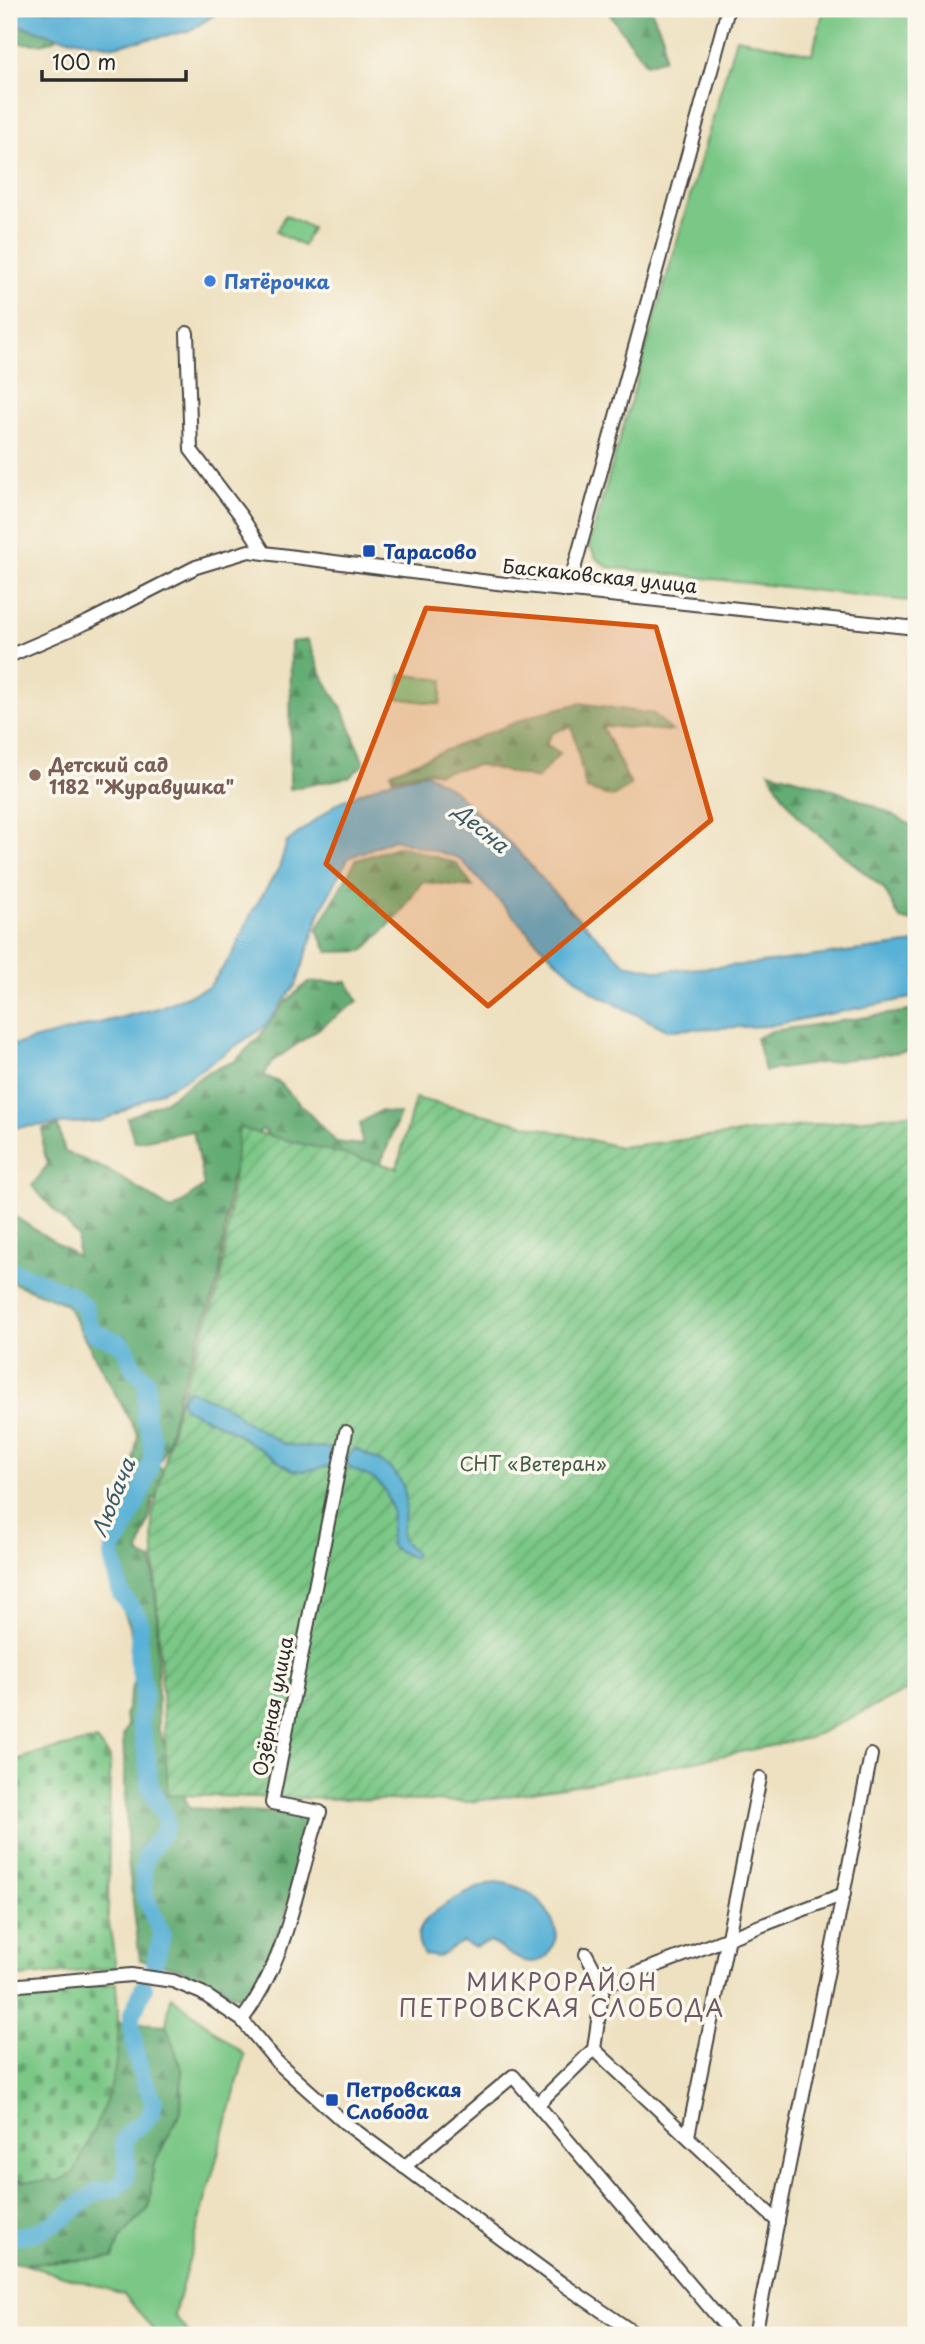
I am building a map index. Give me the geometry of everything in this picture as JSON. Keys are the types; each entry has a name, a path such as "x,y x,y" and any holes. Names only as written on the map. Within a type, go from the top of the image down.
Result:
{"street":[{"path":"568,591 728,9"},
{"path":"187,333 191,450 241,516 264,552"},
{"name":"Баскаковская улица","path":"9,656 88,622 196,567 249,551 568,591 916,628"},
{"name":"Озёрная улица","path":"242,2021 272,1972 289,1927 302,1866 320,1812 272,1803 346,1432"},
{"path":"755,2335 871,1755"},
{"path":"688,2136 760,1778"},
{"path":"603,1986 844,1895"},
{"path":"537,2105 594,2049 603,1986 586,1954"},
{"path":"9,1986 131,1975 160,1978 202,1993 242,2021 277,2062 345,2123 564,2285 637,2335"},
{"path":"594,2049 778,2222"},
{"path":"404,2167 513,2076 733,2335"}],"highlighted area":[{"path":"426,608 656,627 711,820 488,1006 326,864"}],"green space":[{"path":"80,9 170,9 81,12"},
{"path":"606,9 651,9 663,37 664,59 646,64"},
{"path":"824,9 916,9 916,602 608,567 596,558 589,545 736,38 812,54"},
{"path":"9,22 58,37 40,44 9,43"},
{"path":"285,215 312,228 303,246 276,232"},
{"path":"308,640 321,673 345,714 364,764 349,777 290,789 291,642"},
{"path":"401,674 443,680 440,704 397,698"},
{"path":"581,703 654,714 672,731 602,726 631,785 613,797 586,789 572,726 552,733 546,744 560,753 537,779 479,765 392,778 391,772 539,713"},
{"path":"769,771 844,794 881,809 916,828 916,923 900,919 884,889 801,820"},
{"path":"400,846 456,863 473,887 422,882 399,915 363,951 328,952 317,930 356,860"},
{"path":"308,982 348,982 358,1001 273,1061 264,1075 280,1083 336,1142 362,1145 360,1123 380,1111 400,1114 377,1173 289,1158 263,1129 249,1139 230,1182 219,1280 178,1396 167,1445 158,1465 177,1487 172,1500 153,1498 139,1554 152,1561 157,1613 158,1728 189,1808 285,1813 308,1818 282,1927 258,1989 236,1996 177,1968 140,1960 128,1861 123,1736 128,1725 125,1716 134,1680 135,1652 129,1624 107,1570 106,1545 126,1501 138,1435 66,1304 9,1281 9,1213 77,1256 78,1236 32,1186 48,1164 43,1149 43,1129 58,1126 65,1152 112,1172 172,1210 204,1186 193,1131 135,1142 127,1118 165,1101 208,1072 235,1061 258,1038 285,1003"},
{"path":"916,1010 916,1050 765,1071 756,1038 772,1031"},
{"name":"СНТ «Ветеран»","path":"415,1098 620,1147 916,1113 916,1686 809,1738 582,1784 470,1802 168,1795 152,1517 178,1404 221,1282 239,1128 397,1168"},
{"path":"96,1740 110,1757 108,1916 116,1968 9,1978 9,1762"},
{"path":"116,1983 118,2032 112,2082 100,2117 74,2173 58,2181 9,2181 9,1993"},
{"path":"171,1996 245,2055 174,2315 190,2335 157,2335 124,2294 23,2264 67,2262 120,2238 149,2208 153,2166 181,2111 182,2070 166,2025"},
{"path":"119,2022 166,2025 182,2070 181,2111 153,2166 149,2208 120,2238 113,2258 23,2264 9,2261 9,2181 26,2182 116,2060"}],"water":[{"path":"9,9 137,12 224,9 189,31 114,46 58,37 9,22"},
{"name":"Десна","path":"426,773 452,789 517,850 566,906 625,964 660,971 754,964 916,943 916,997 768,1026 667,1030 592,992 546,951 459,858 394,839 348,858 320,912 297,983 264,1027 188,1078 102,1121 9,1128 9,1046 158,1008 209,987 234,952 252,912 279,868 287,842 339,802 386,782"},
{"path":"189,1390 229,1407 243,1420 282,1443 329,1448 331,1464 304,1471 292,1470 231,1430 184,1408 181,1400"},
{"path":"356,1449 385,1465 400,1479 406,1499 401,1533 402,1539 416,1555 413,1558 390,1544 392,1510 385,1490 374,1479 350,1468 346,1461"},
{"path":"495,1882 527,1892 543,1906 557,1936 547,1957 539,1961 525,1961 490,1942 474,1947 462,1942 437,1957 424,1955 419,1946 418,1935 424,1922 453,1900"}],"waterway":[{"name":"Любача","path":"9,1269 71,1295 85,1308 89,1326 94,1333 120,1343 127,1351 133,1368 145,1379 147,1388 145,1415 152,1439 152,1458 144,1485 113,1548 112,1557 121,1594 138,1617 140,1625 138,1662 144,1688 140,1723 150,1788 165,1817 166,1826 147,1854 143,1871 145,1896 162,1935 155,1962"},
{"name":"Любача","path":"9,2238 40,2231 63,2218 96,2192 116,2188 125,2179 127,2165 123,2141 131,2130 142,2124 151,2114 154,2102 143,2079 131,2023 132,2014 144,1987"}],"place":[{"name":"Пятёрочка","path":"210,281"},
{"name":"Тарасово","path":"369,551"},
{"name":"Детский сад 1182 \"Журавушка\"","path":"35,775"},
{"name":"Петровская Слобода","path":"332,2100"}],"district":[{"name":"МИКРОРАЙОН ПЕТРОВСКАЯ СЛОБОДА","path":"562,1994"}]}
